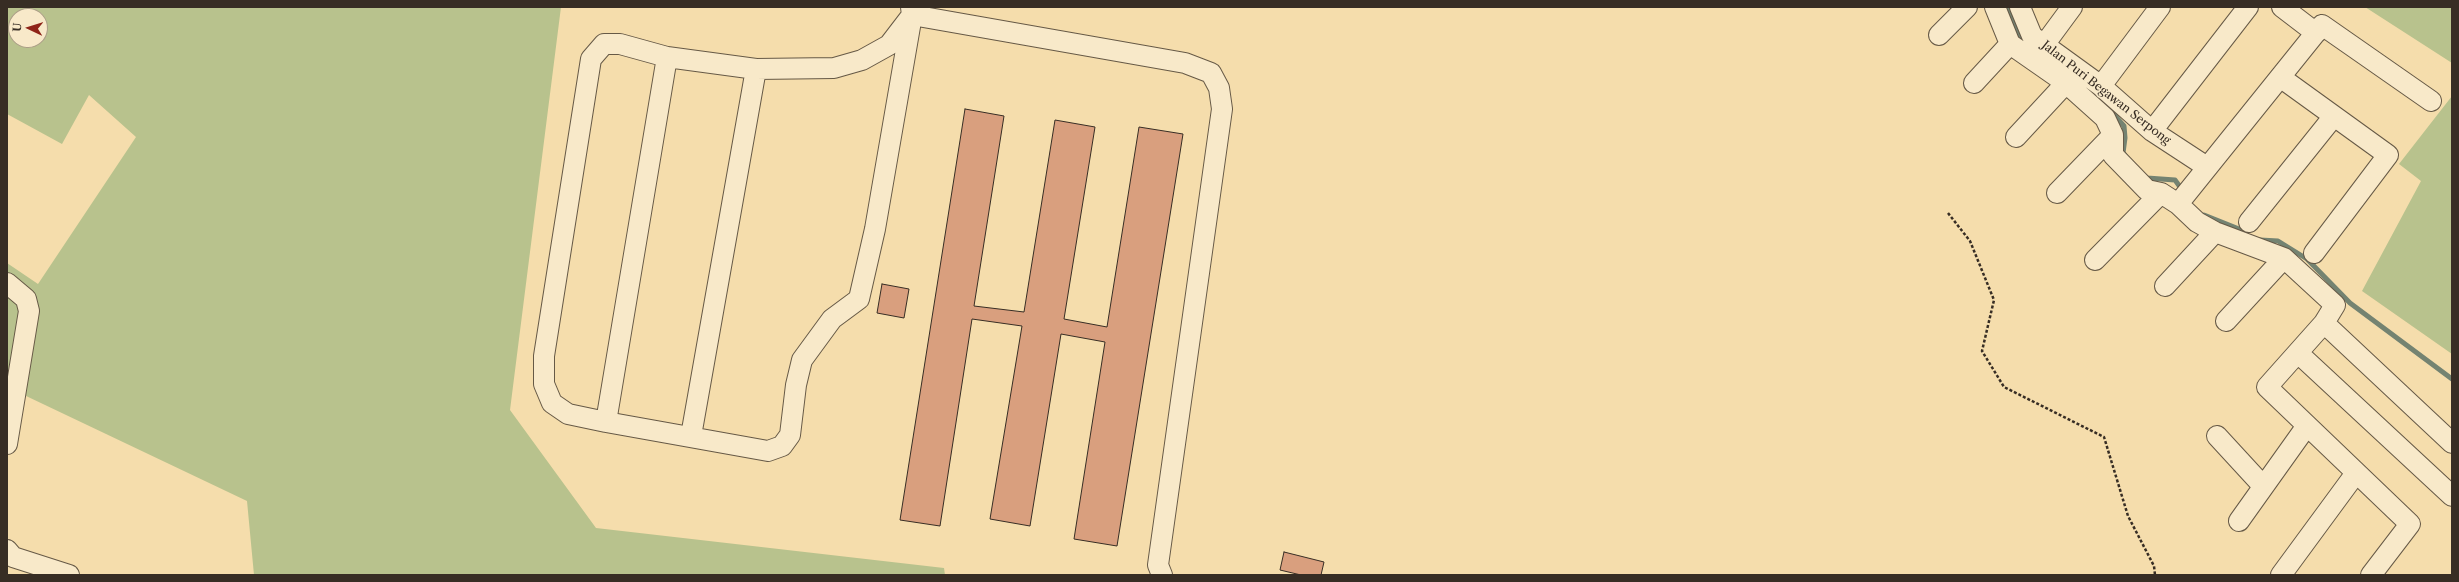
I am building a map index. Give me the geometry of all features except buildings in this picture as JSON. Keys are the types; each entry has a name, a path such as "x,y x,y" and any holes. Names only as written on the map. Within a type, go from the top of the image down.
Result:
{"street":[{"path":"1939,35 1967,7"},
{"path":"1974,83 2010,44 1995,7"},
{"name":"Jalan Puri Begawan Serpong","path":"2020,7 2032,36 2101,86 2152,131 2207,167"},
{"path":"2044,45 2072,7"},
{"path":"2101,86 2160,7"},
{"path":"2152,131 2248,7"},
{"path":"2282,7 2316,33"},
{"path":"911,11 875,229 859,300 832,319 802,360 796,385 790,435 782,446 768,451 606,422 568,414 552,403 544,384 544,356 591,59 604,44 620,44 667,57 756,70 834,68 862,60 889,45 911,11"},
{"path":"911,11 1185,64 1211,73 1220,88 1222,109 1158,566 1162,575"},
{"path":"2178,204 2322,25 2431,101"},
{"name":"Jalan Puri Begawan Serpong","path":"2010,44 2066,83 2105,118 2113,135 2113,155 2147,190 2161,194 2178,204 2197,222 2215,232 2284,258 2335,305 2324,323"},
{"path":"606,422 667,57"},
{"path":"691,436 756,70"},
{"path":"2280,77 2388,155 2314,253"},
{"path":"2016,137 2066,83"},
{"path":"2250,222 2334,116"},
{"path":"2057,193 2113,135"},
{"path":"2095,260 2161,194"},
{"path":"2165,286 2215,232"},
{"path":"2226,321 2284,258"},
{"path":"7,283 26,299 29,311 7,444"},
{"path":"2371,575 2410,524 2306,427 2267,387 2324,323 2452,443"},
{"path":"2298,353 2452,496"},
{"path":"2239,521 2306,427"},
{"path":"2217,436 2263,486"},
{"path":"2281,575 2356,473"},
{"path":"7,550 13,557 69,575"}],"path":[{"path":"1948,214 1970,241 1994,300 1982,350 2004,387 2104,436 2128,516 2154,566 2155,575"}],"green space":[{"path":"7,7 561,7 510,410 596,528 944,568 945,575 254,575 247,501 24,395 7,430 7,263 38,284 136,137 89,95 62,144 7,114"},
{"path":"2365,7 2452,7 2452,63"},
{"path":"2452,96 2452,354 2362,291 2421,181 2399,164"}],"waterway":[{"path":"2008,7 2021,40 2025,43"},
{"path":"2107,107 2124,126 2125,138 2123,153 2125,155"},
{"path":"2144,176 2147,178 2175,180 2183,191"},
{"path":"2204,215 2244,231 2244,239"},
{"path":"2260,240 2278,241 2307,259 2350,303 2452,379"}]}
